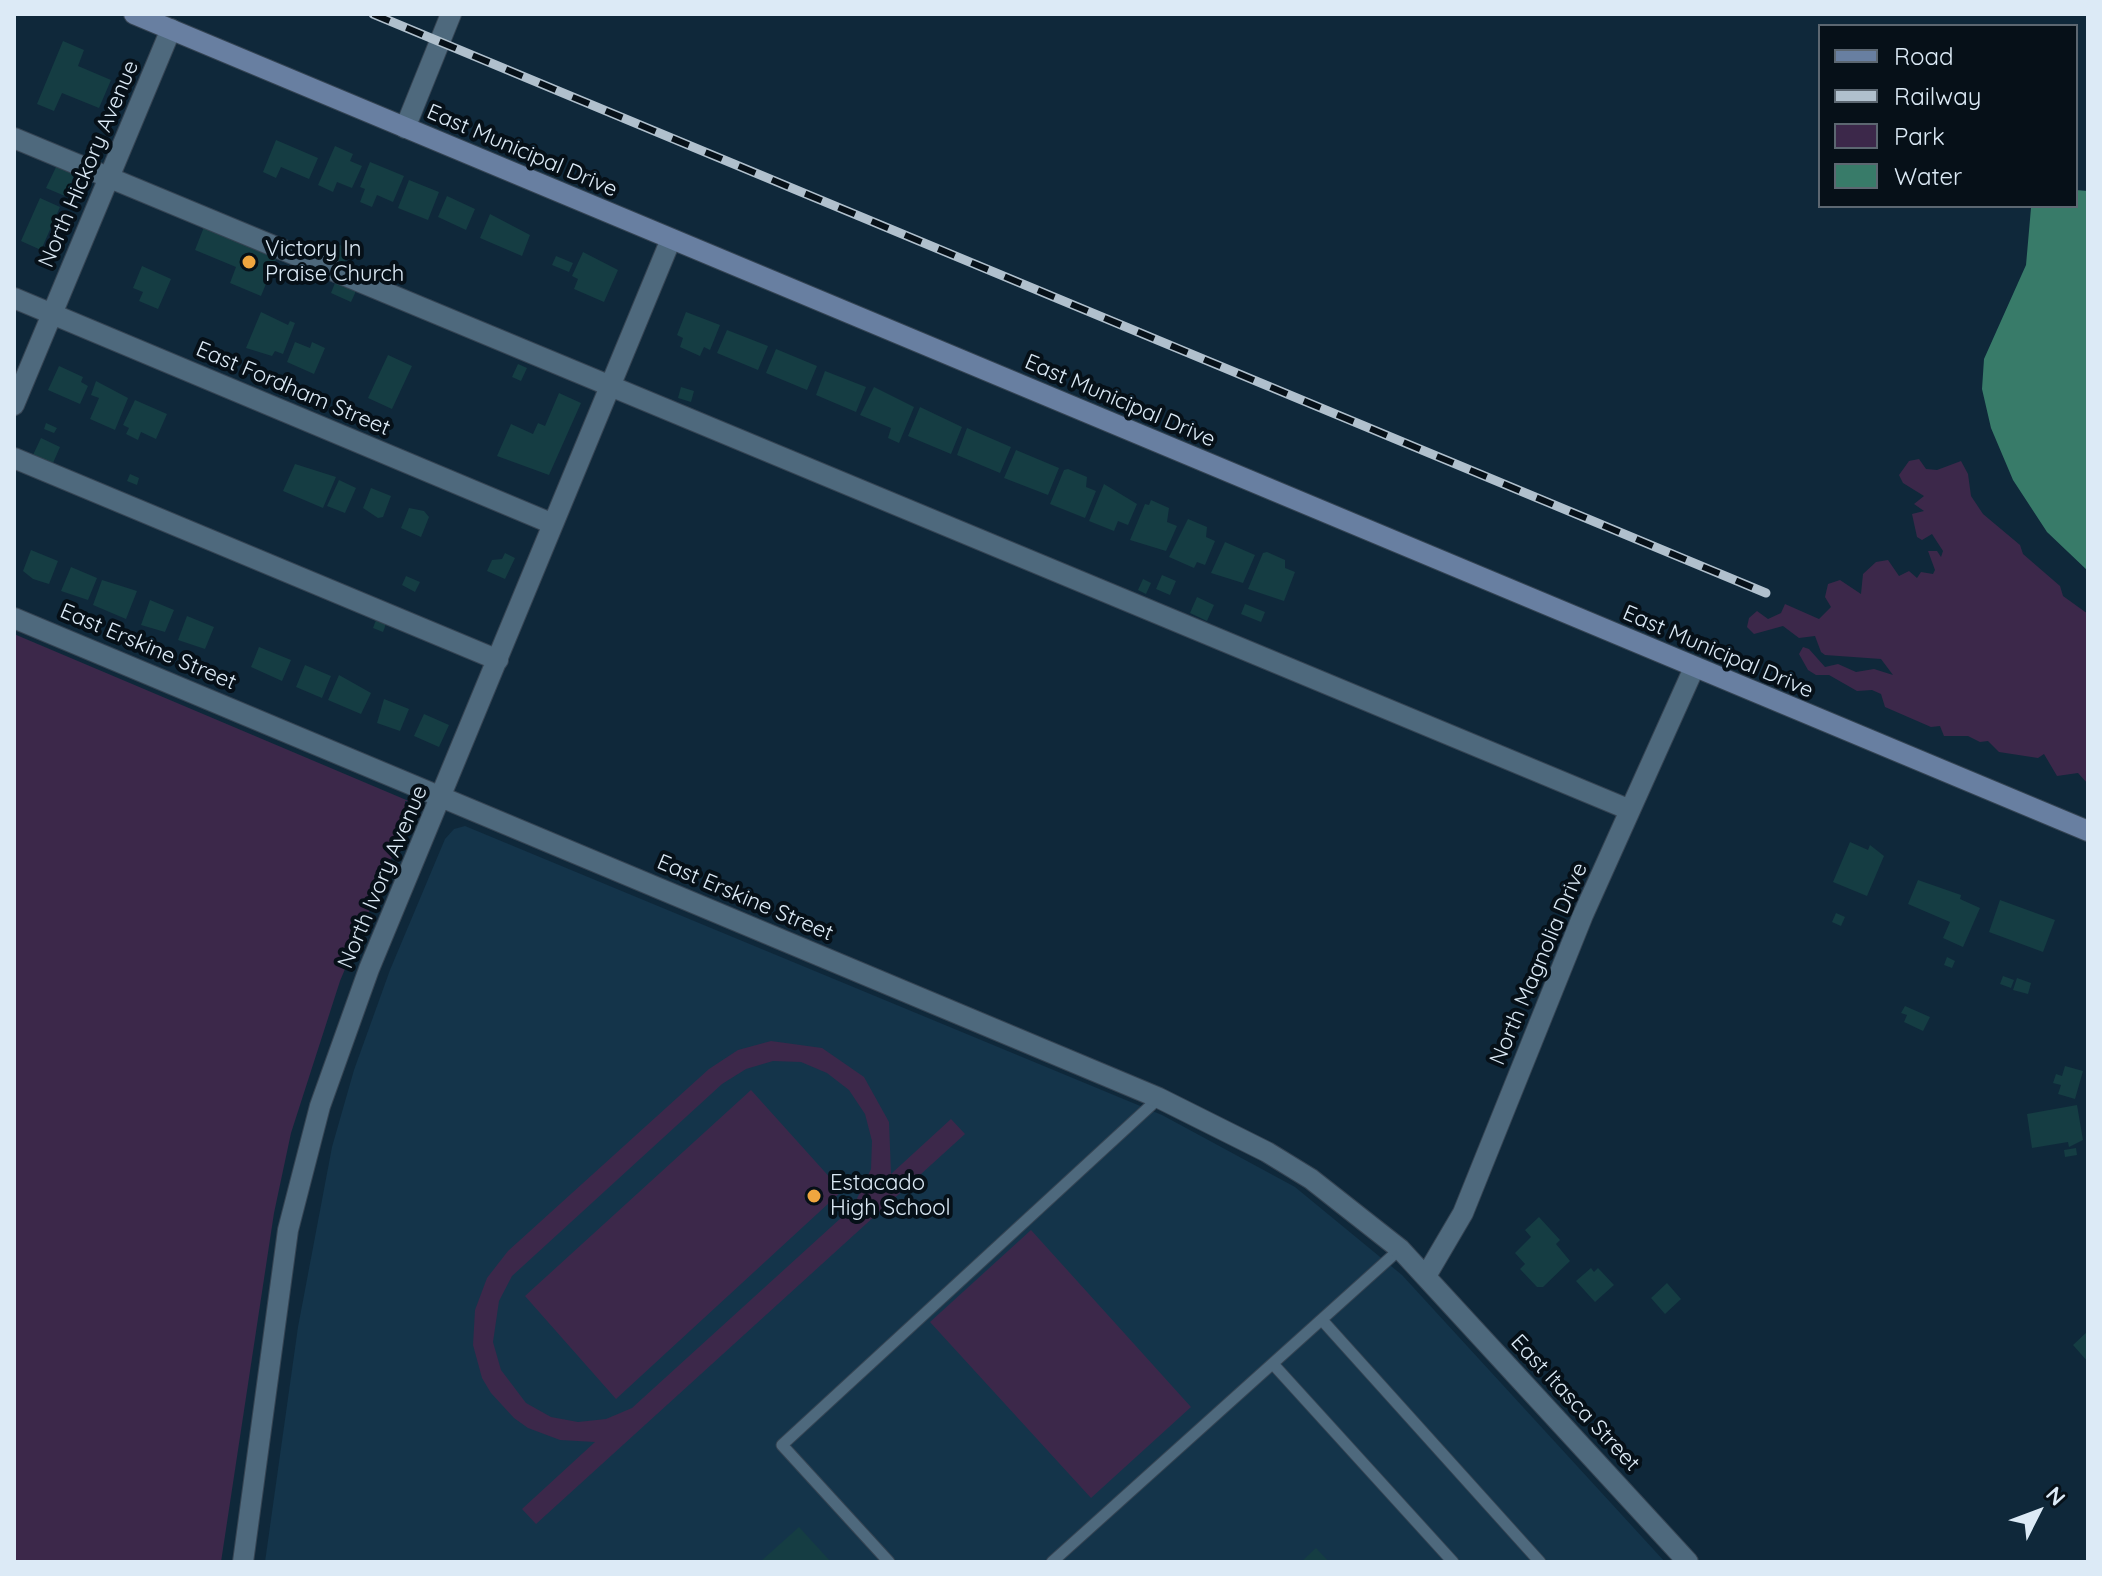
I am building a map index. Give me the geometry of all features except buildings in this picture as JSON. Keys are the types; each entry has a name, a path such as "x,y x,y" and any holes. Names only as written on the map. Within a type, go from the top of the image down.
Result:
{"street":[{"name":"East Municipal Drive","path":"134,14 2088,831"},
{"path":"405,128 451,14"},
{"name":"North Hickory Avenue","path":"14,405 171,29"},
{"path":"14,138 1630,810"},
{"name":"North Ivory Avenue","path":"243,1562 277,1296 303,1162 369,969 671,239"},
{"name":"East Fordham Street","path":"14,298 553,524"},
{"path":"14,458 498,660"},
{"name":"East Erskine Street","path":"14,618 1219,1125 1300,1172 1400,1249 1426,1276"},
{"name":"North Magnolia Drive","path":"1426,1276 1463,1213 1583,915 1694,668"},
{"name":"East Itasca Street","path":"1426,1276 1682,1560"}],"lane":[{"path":"889,1562 782,1445 1159,1098"},
{"path":"1052,1562 1400,1249"},
{"path":"1322,1320 1540,1562"},
{"path":"1273,1364 1453,1562"}],"shaded area":[{"name":"Estacado High School","path":"465,826 1162,1115 1295,1187 1402,1275 1665,1562 265,1562 298,1327 332,1147 354,1070 390,970 445,839 454,829"}],"green space":[{"path":"1919,459 1926,469 1937,470 1961,461 1968,474 1971,496 1983,514 2020,545 2023,554 2060,586 2063,596 2088,614 2088,784 2078,773 2057,776 2044,754 2038,758 1999,752 1988,741 1980,742 1968,736 1944,736 1940,726 1931,727 1885,707 1881,694 1872,690 1857,691 1829,675 1816,675 1808,670 1799,654 1803,647 1809,649 1825,667 1838,664 1856,672 1874,669 1893,675 1881,659 1825,655 1815,636 1799,638 1783,626 1754,634 1747,627 1749,618 1757,611 1768,619 1781,613 1785,604 1819,619 1831,607 1825,597 1828,584 1840,580 1861,594 1863,574 1876,562 1888,560 1899,576 1909,571 1917,578 1921,572 1933,574 1935,570 1928,551 1937,551 1941,557 1943,551 1932,534 1922,540 1917,537 1912,514 1924,511 1914,504 1924,496 1903,483 1899,475 1909,461"},
{"path":"14,634 411,802 405,801 405,806 410,807 409,817 340,981 291,1133 274,1213 221,1562 14,1562"},
{"path":"771,1041 822,1048 864,1077 889,1122 891,1174 951,1119 965,1134 536,1524 522,1509 595,1442 560,1440 528,1428 491,1393 482,1378 473,1345 475,1310 487,1278 508,1251 709,1069 738,1050","holes":["773,1061 801,1062 827,1073 849,1090 865,1114 872,1141 871,1169 853,1207 632,1408 606,1419 578,1422 551,1417 526,1403 501,1370 493,1342 499,1301 512,1276 722,1084 746,1069"]},
{"path":"751,1090 842,1191 616,1399 525,1296"},
{"path":"1031,1230 1191,1407 1091,1498 930,1322"}],"water":[{"path":"2078,190 2088,191 2088,571 2047,532 2013,480 1991,428 1982,389 1984,359 2026,265 2031,208 2078,208"}],"railway":[{"path":"373,14 1766,593"}],"place":[{"name":"Victory In Praise Church","path":"249,262"},
{"name":"Estacado High School","path":"814,1196"}]}
